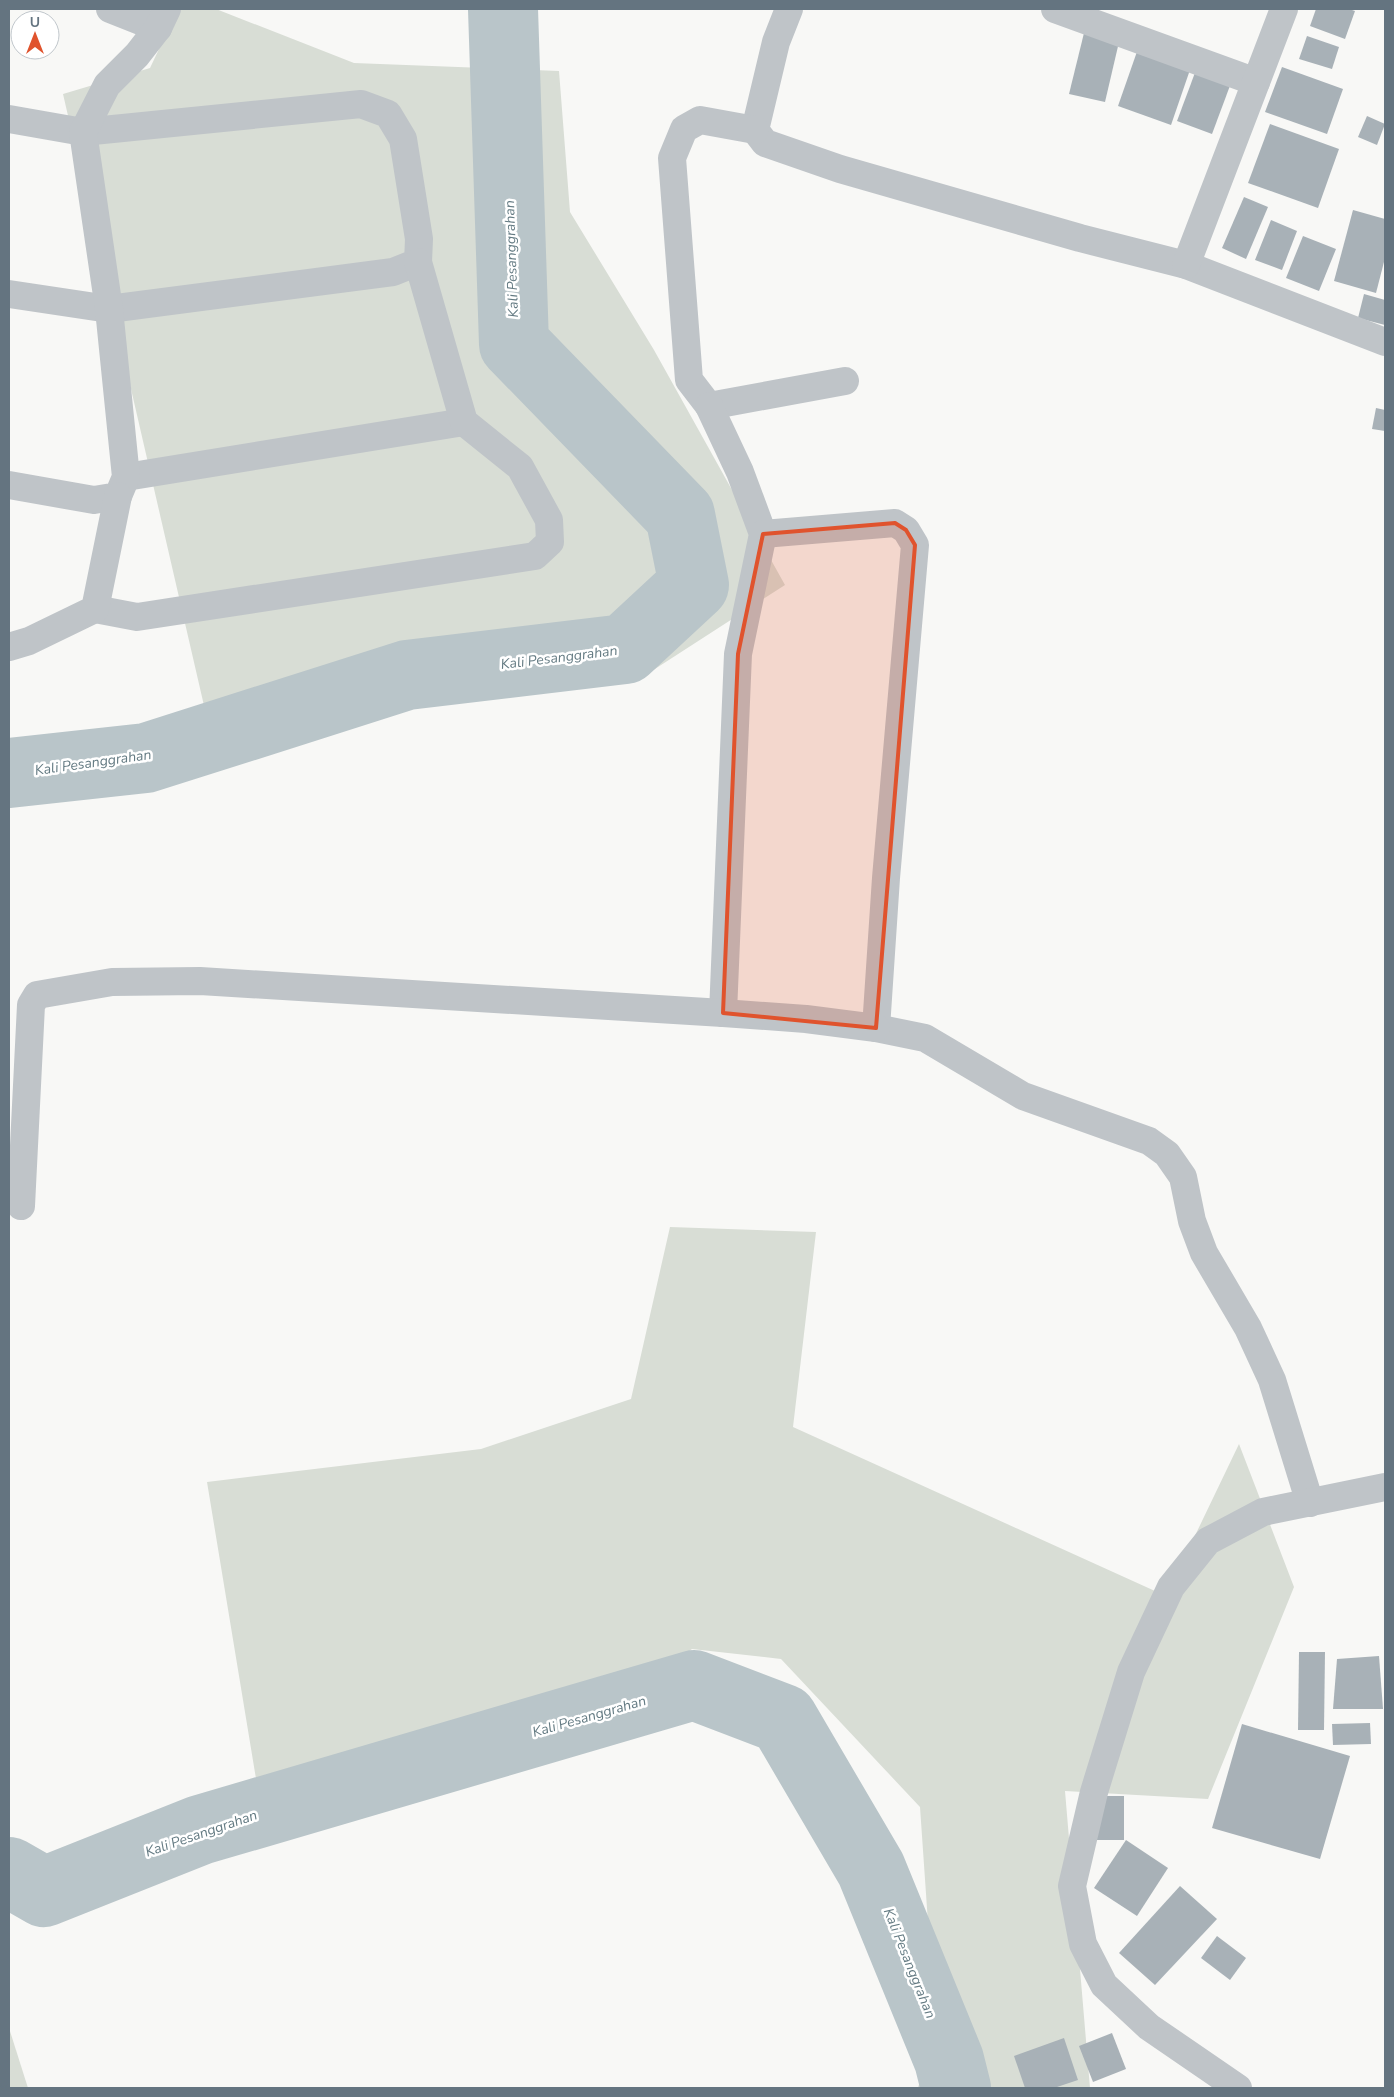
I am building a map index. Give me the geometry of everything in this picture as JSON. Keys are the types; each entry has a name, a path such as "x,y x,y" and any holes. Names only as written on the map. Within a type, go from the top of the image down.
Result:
{"street":[{"path":"95,609 122,487 109,309 83,132 107,85 136,55 162,18 110,9"},
{"path":"755,130 776,42 789,9"},
{"path":"1055,9 1256,82"},
{"path":"1186,265 1284,9"},
{"path":"9,119 83,132 362,104 388,114 403,139 419,239 418,262 464,422 520,467 549,520 550,542 535,556 136,617 95,609 28,641 9,647"},
{"path":"724,1013 738,654 763,534 740,472 709,406 688,380 672,158 684,129 700,120 755,130 765,143 840,169 1080,238 1186,265 1385,342"},
{"path":"9,294 109,309 393,272 418,262"},
{"path":"709,406 845,381"},
{"path":"9,485 94,500 122,487 464,422"},
{"path":"763,534 895,523 906,530 915,545 886,868 876,1028"},
{"path":"21,1206 31,1005 37,995 112,982 200,981 724,1013 876,1028 925,1038 1023,1096 1149,1141 1167,1154 1183,1177 1192,1221 1204,1253 1248,1328 1272,1380 1310,1503"},
{"path":"1238,2088 1150,2028 1104,1986 1083,1944 1072,1886 1094,1792 1131,1672 1171,1588 1208,1541 1263,1512 1385,1487"}],"highlighted area":[{"path":"895,523 906,530 915,545 876,1028 723,1013 738,654 763,534"}],"shaded area":[{"path":"178,9 216,9 354,63 559,71 570,212 654,350 785,585 641,678 211,736 63,94 150,68"},
{"path":"670,1227 816,1232 793,1427 1166,1596 1239,1444 1294,1587 1208,1799 1065,1791 1090,2088 918,2088 935,2024 920,1807 781,1659 692,1649 590,1721 261,1809 207,1482 481,1449 631,1399"},
{"path":"9,2028 28,2088 9,2088"}],"building":[{"path":"1316,9 1349,9 1355,11 1345,39 1310,26"},
{"path":"1084,33 1119,42 1105,102 1069,94"},
{"path":"1307,36 1339,47 1332,69 1299,59"},
{"path":"1140,43 1193,61 1171,125 1118,106"},
{"path":"1282,67 1343,89 1327,134 1265,112"},
{"path":"1196,70 1231,83 1212,134 1177,121"},
{"path":"1367,116 1385,124 1377,145 1358,137"},
{"path":"1270,124 1339,149 1318,208 1248,183"},
{"path":"1244,197 1268,207 1246,259 1222,248"},
{"path":"1353,210 1385,219 1385,258 1376,293 1334,281"},
{"path":"1271,220 1297,231 1282,270 1255,260"},
{"path":"1303,236 1336,249 1319,291 1286,278"},
{"path":"1364,294 1385,300 1385,325 1358,318"},
{"path":"1376,408 1385,410 1385,431 1372,429"},
{"path":"1299,1652 1325,1652 1324,1730 1298,1730"},
{"path":"1379,1656 1383,1709 1333,1709 1337,1659"},
{"path":"1370,1723 1371,1744 1333,1745 1332,1724"},
{"path":"1242,1724 1350,1756 1320,1859 1212,1828"},
{"path":"1094,1796 1124,1796 1124,1840 1094,1840"},
{"path":"1126,1840 1168,1868 1137,1916 1094,1888"},
{"path":"1180,1886 1217,1919 1155,1985 1119,1953"},
{"path":"1217,1936 1246,1958 1230,1980 1201,1958"},
{"path":"1112,2033 1126,2069 1093,2082 1079,2046"},
{"path":"1064,2038 1078,2080 1054,2088 1025,2088 1014,2056"}],"waterway":[{"name":"Kali Pesanggrahan","path":"9,773 146,758 407,675 625,649 694,585 680,515 514,344 503,9"},
{"name":"Kali Pesanggrahan","path":"9,1872 44,1892 200,1830 694,1685 783,1719 871,1869 949,2060 956,2088"}]}
